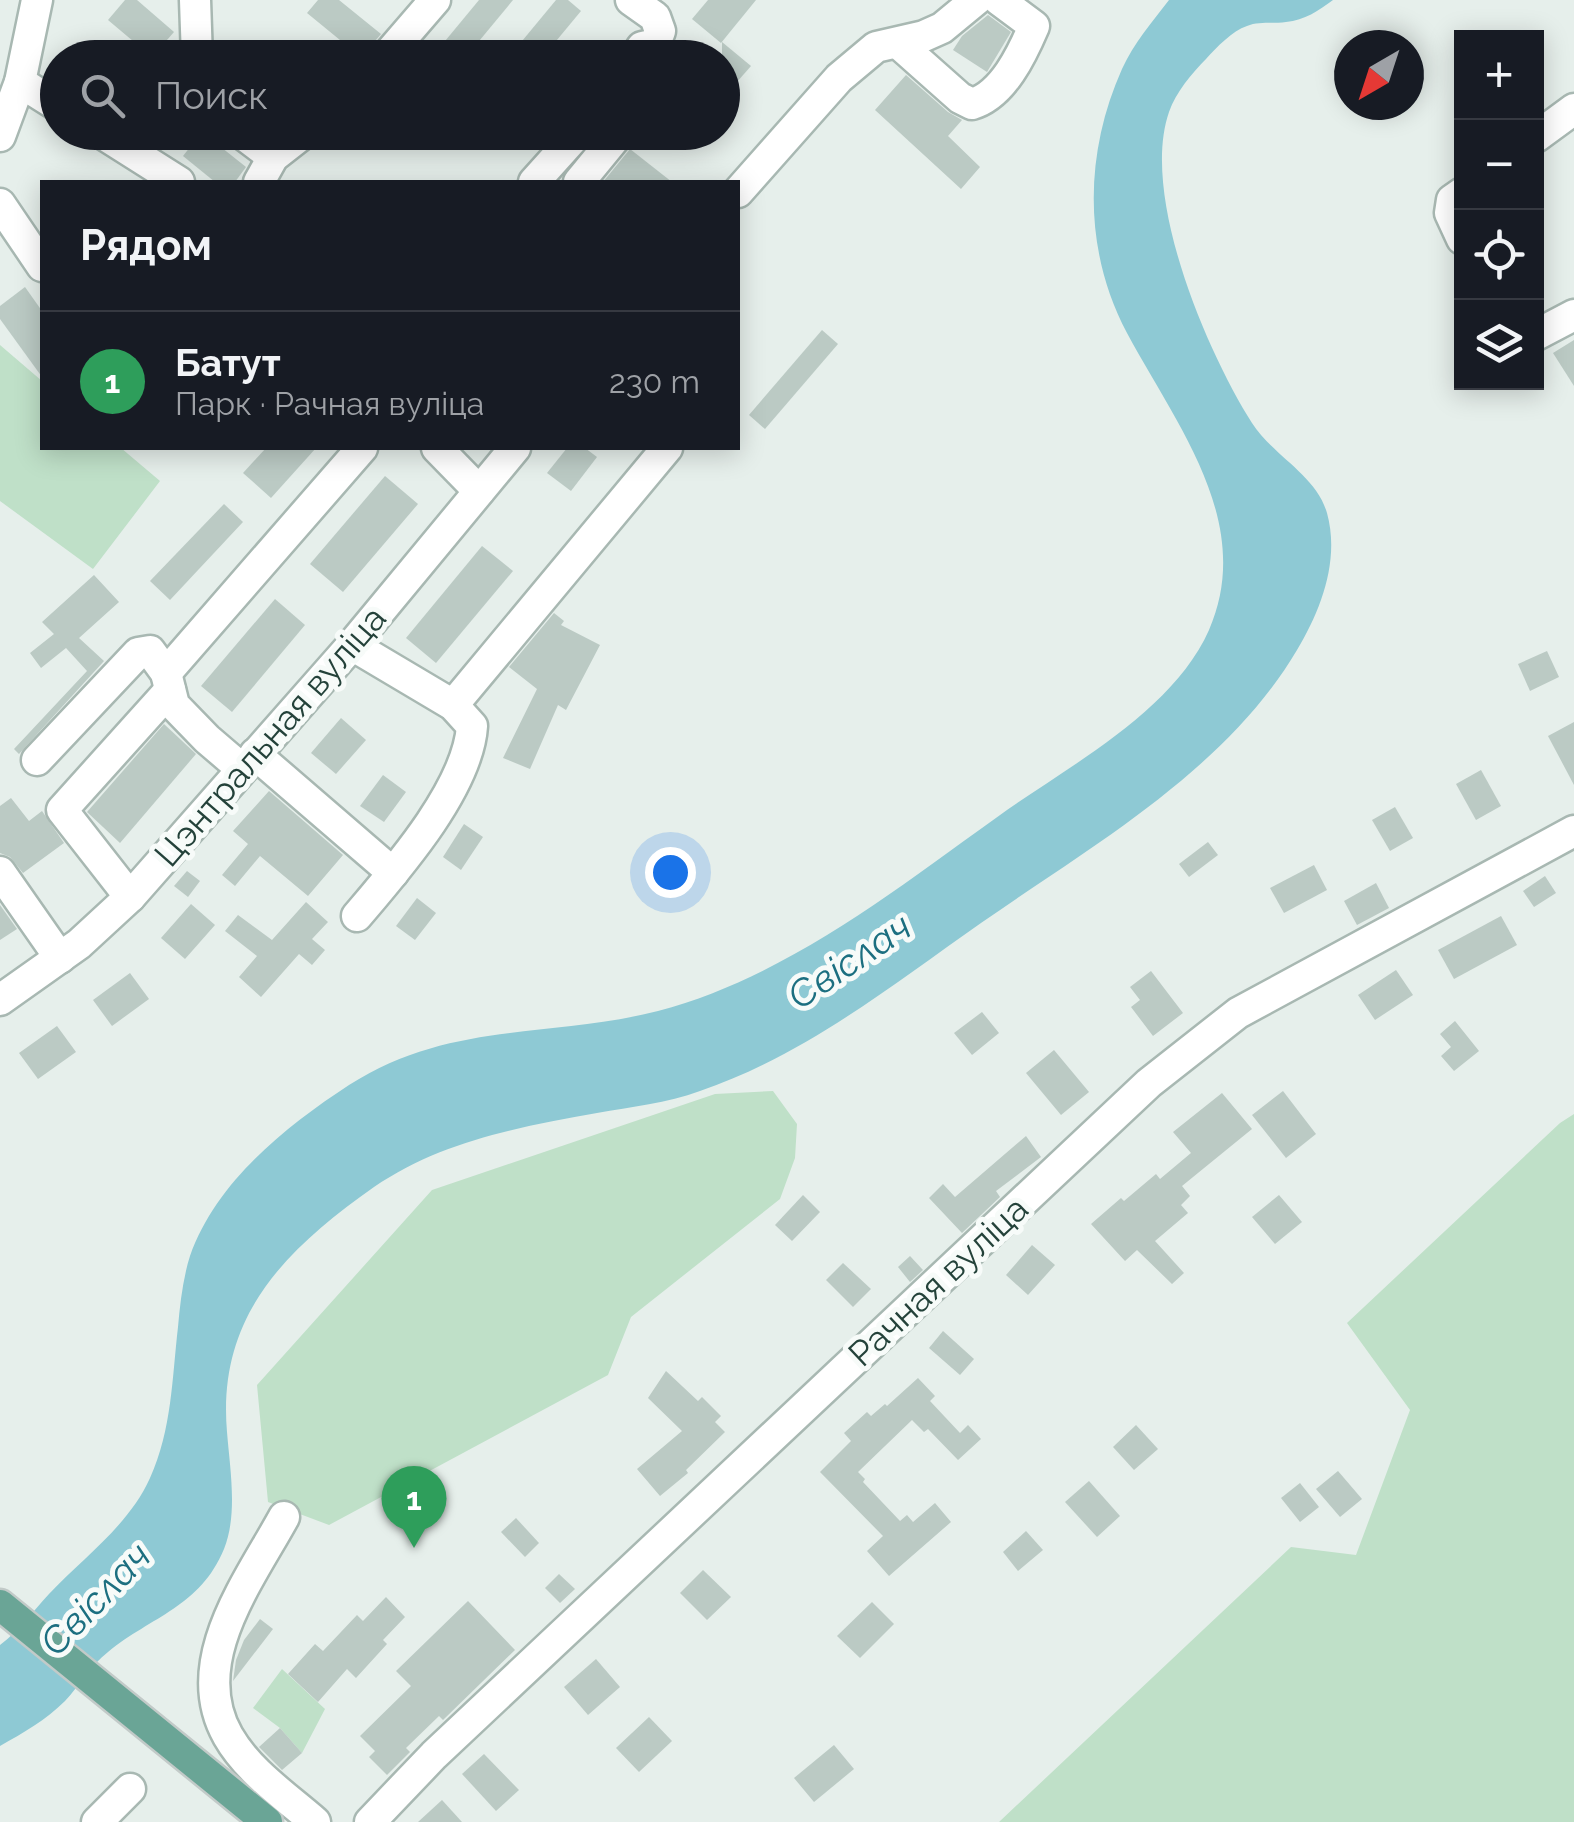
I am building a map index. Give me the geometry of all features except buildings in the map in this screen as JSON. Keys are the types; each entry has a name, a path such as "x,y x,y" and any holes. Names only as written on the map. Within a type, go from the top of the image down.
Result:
{"main road":[{"path":"0,1605 266,1822"}],"street":[{"path":"0,136 20,82 37,0"},
{"path":"194,0 196,40"},
{"path":"401,40 435,0"},
{"path":"740,190 840,78 876,47 898,44 942,28 976,0"},
{"path":"898,44 960,98 972,104 985,100 1019,60 1034,26 1000,0"},
{"path":"20,82 40,95"},
{"path":"1544,131 1574,110"},
{"path":"128,150 175,180"},
{"path":"266,170 287,150"},
{"path":"536,180 563,150"},
{"path":"582,180 606,150"},
{"path":"1454,199 1450,213 1454,222"},
{"path":"0,204 40,263"},
{"path":"1544,331 1574,316"},
{"path":"130,897 62,810 360,450"},
{"path":"438,450 478,491"},
{"name":"Цэнтральная вуліца","path":"0,1000 79,944 130,897 352,644 513,450"},
{"path":"453,706 665,450"},
{"path":"352,644 453,706 472,726 470,748 456,783 393,874 357,916"},
{"path":"37,760 138,653 150,651 168,681 174,704 188,722 248,762 393,874"},
{"name":"Рачная вуліца","path":"370,1822 434,1755 1148,1083 1238,1013 1574,831"},
{"path":"0,872 60,958"},
{"path":"284,1517 230,1616 212,1682 215,1704 228,1737 257,1772 315,1822"},
{"path":"96,1822 130,1789"}],"green space":[{"path":"0,345 40,379 40,450 123,450 160,481 93,569 0,501"},
{"path":"773,1091 797,1124 795,1158 780,1199 631,1317 608,1375 329,1525 268,1502 257,1385 432,1190 715,1094"},
{"path":"1574,1114 1574,1822 999,1822 1291,1547 1356,1555 1410,1410 1347,1323"},
{"path":"282,1669 325,1709 302,1753 280,1728 253,1708"}],"water":[{"name":"Свіслач","path":"1169,0 1333,0 1305,17 1252,24 1225,40 1195,70 1176,97 1162,147 1163,186 1171,229 1198,316 1216,356 1252,423 1314,488 1327,513 1330,566 1314,618 1297,650 1268,693 1233,732 1154,802 811,1039 739,1076 687,1095 539,1124 453,1147 374,1187 312,1236 263,1290 233,1354 227,1391 231,1521 214,1569 174,1609 102,1657 50,1714 0,1746 0,1645 105,1540 130,1511 150,1478 167,1423 190,1256 217,1204 255,1158 349,1085 387,1064 425,1050 463,1040 658,1011 752,976 884,898 1092,753 1148,709 1193,658 1209,630 1221,590 1223,551 1216,512 1186,438 1113,301 1102,269 1094,202 1095,168 1110,101 1132,50"}],"place":[{"name":"Батут","path":"414,1548"}]}
